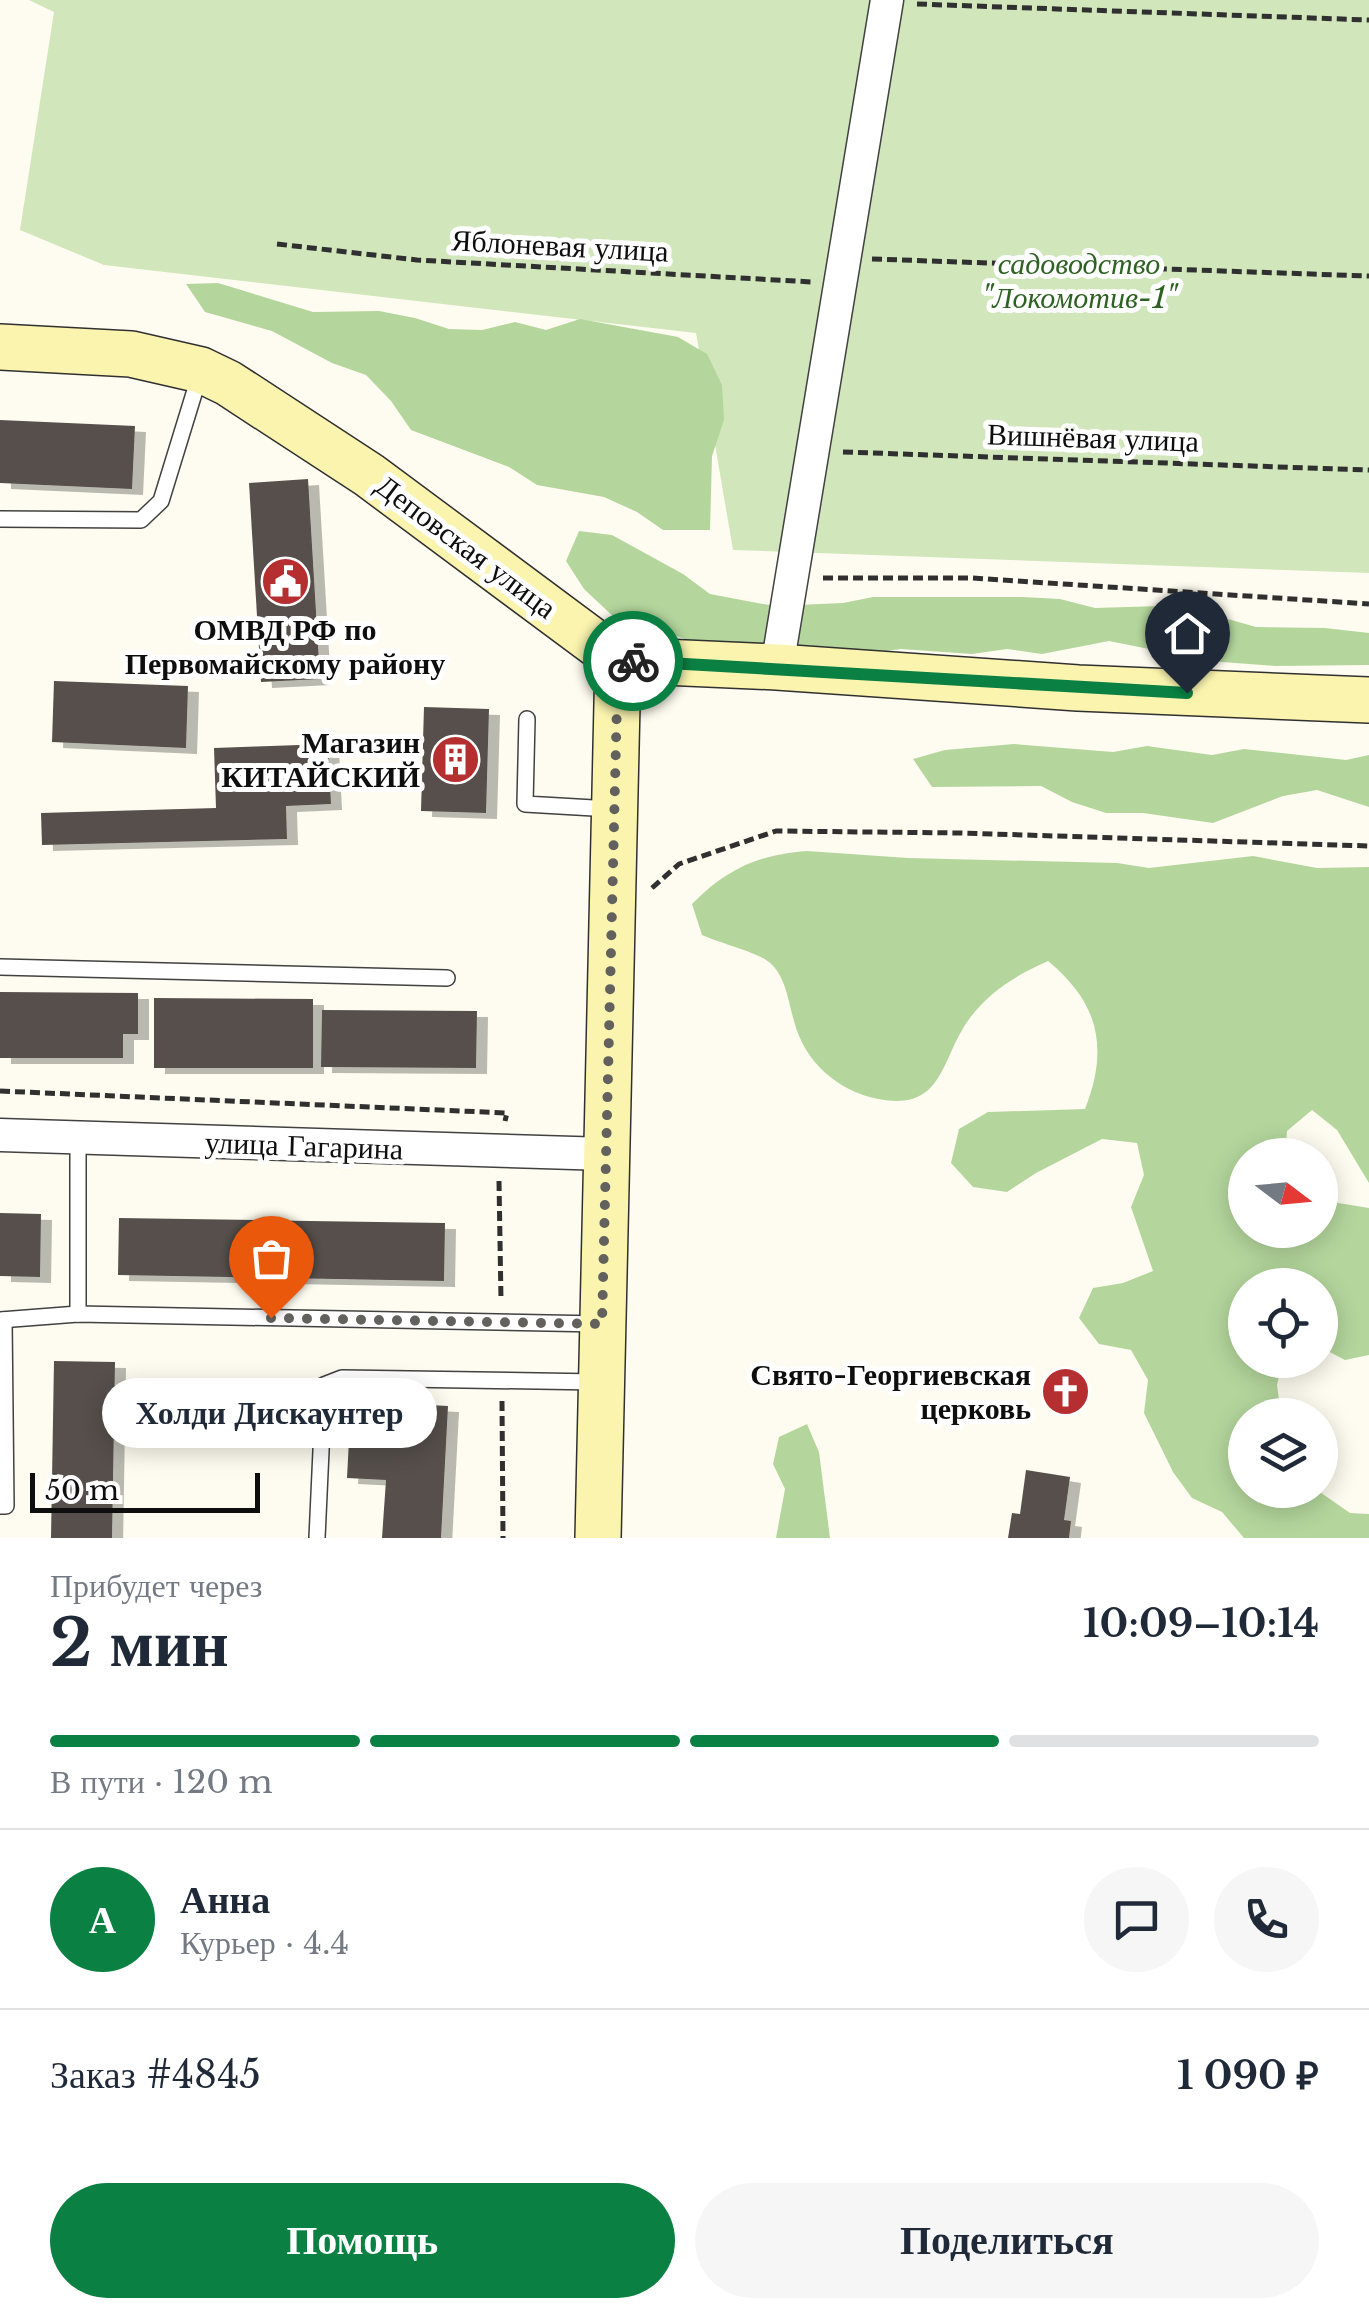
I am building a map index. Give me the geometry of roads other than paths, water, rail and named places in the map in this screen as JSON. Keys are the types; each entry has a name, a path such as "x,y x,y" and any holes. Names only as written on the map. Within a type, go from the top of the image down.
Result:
{"street":[{"path":"777,667 887,1"},
{"name":"Деповская улица","path":"0,347 131,354 201,370 228,383 369,474 618,660"},
{"path":"598,1538 618,660 1078,688 1369,700"},
{"name":"улица Гагарина","path":"0,1135 607,1154"}],"lane":[{"path":"0,519 141,520 161,501 201,370"},
{"path":"526,719 525,804 615,809"},
{"path":"0,968 447,978"},
{"path":"78,1138 78,1314"},
{"path":"0,1506 6,1506 2,1320 78,1314 602,1324"},
{"path":"317,1538 324,1384 342,1378 602,1382"}],"place":[{"name":"ОМВД РФ по Первомайскому району","path":"285,581"},
{"name":"Магазин КИТАЙСКИЙ","path":"455,760"},
{"name":"Холди Дискаунтер","path":"271,1318"},
{"name":"Свято-Георгиевская церковь","path":"1066,1392"}],"park label":[{"name":"садоводство \"Локомотив-1\"","path":"1079,281"}]}
